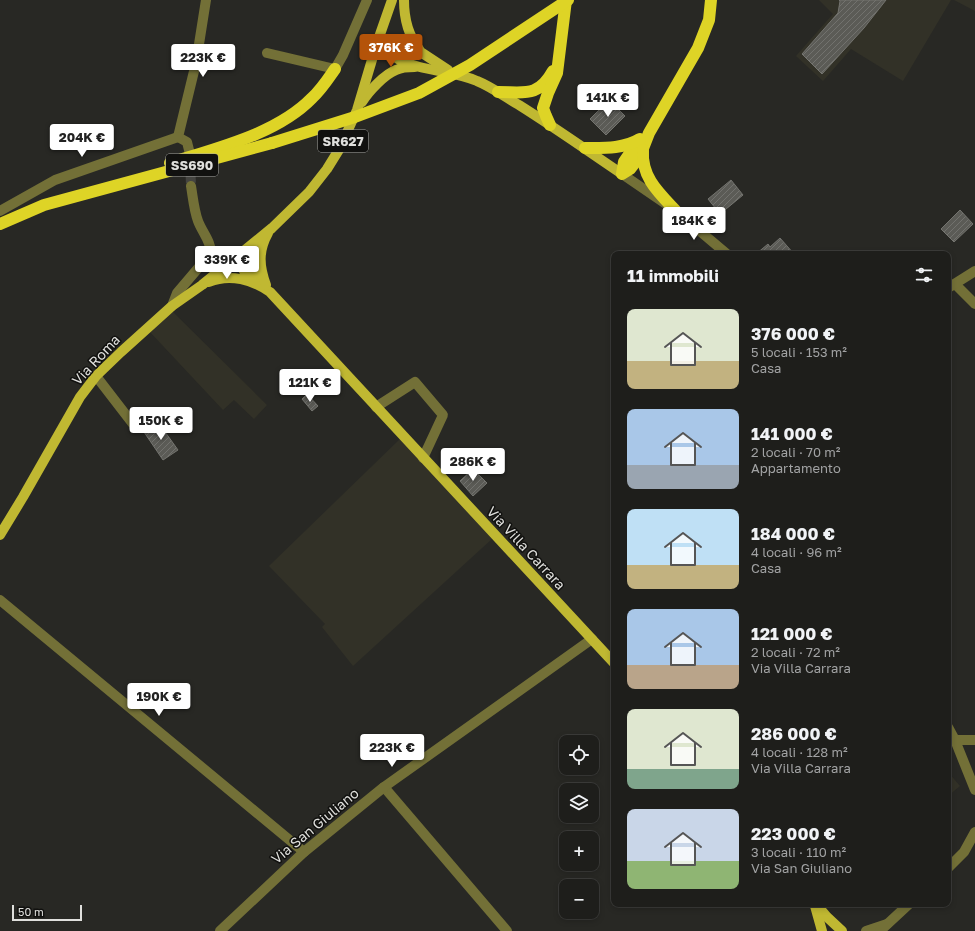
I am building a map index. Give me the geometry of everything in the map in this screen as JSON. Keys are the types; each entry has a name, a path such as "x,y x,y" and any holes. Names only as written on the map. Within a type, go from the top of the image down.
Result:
{"highway":[{"path":"550,125 543,108 557,73 567,0"},
{"name":"SS690","path":"0,224 44,205 272,143 355,117 419,93 470,65 567,0"},
{"path":"698,48 703,14 703,0"},
{"path":"622,174 624,162 641,145 649,133 698,48 710,20 711,0"},
{"path":"498,92 526,93 537,89 545,83 552,73 559,55"},
{"path":"112,187 138,173 229,144 292,116 312,99 335,69"},
{"path":"584,148 641,145"},
{"path":"641,145 643,164 648,177 653,186 676,210"}],"main road":[{"name":"SR627","path":"272,228 309,192 327,169 340,148 357,110 377,43 392,0"},
{"path":"404,0 408,30 423,53"},
{"path":"377,43 404,41 431,60 457,74"},
{"path":"377,43 398,59 420,67 457,74 476,80 550,125 622,174"},
{"path":"357,110 371,90 387,75 404,67 420,67"},
{"path":"268,288 260,265 260,255 262,245 272,228"},
{"name":"Via Roma","path":"0,535 80,397 96,376 172,306 202,286 272,228"},
{"path":"237,257 255,268 268,288"},
{"path":"237,257 245,273 254,283"},
{"path":"202,286 214,280 235,278 268,288"},
{"name":"Via Villa Carrara","path":"268,288 423,458 611,660"},
{"path":"816,907 822,931"},
{"path":"818,907 842,931"}],"street":[{"path":"178,137 196,63 206,0"},
{"path":"267,53 335,69 344,55 367,0"},
{"path":"0,211 55,180 178,137 187,142 190,154"},
{"path":"622,174 676,210 724,251"},
{"path":"172,306 177,293 211,253 209,241 198,220 191,186"},
{"path":"975,270 952,286 975,304"},
{"path":"96,376 133,424"},
{"path":"376,407 415,382 443,415 423,458"},
{"path":"0,600 304,852"},
{"name":"Via San Giuliano","path":"220,931 304,852 384,787 592,639"},
{"path":"951,733 975,790"},
{"path":"955,740 975,740"},
{"path":"384,787 506,931"},
{"path":"951,865 964,852 975,832"},
{"path":"866,931 884,927 906,907"}],"shaded area":[{"path":"819,0 951,0 903,81 851,49 823,81 796,56 833,14"},
{"path":"954,0 975,0 975,11"},
{"path":"172,311 267,405 254,419 234,400 223,410 149,331"},
{"path":"401,438 493,538 353,666 322,627 325,624 269,566"},
{"path":"951,776 960,786 951,794"}],"building":[{"path":"839,0 886,0 864,28 822,74 802,54 838,13"},
{"path":"609,100 625,116 606,135 590,119"},
{"path":"731,180 743,195 720,214 708,199"},
{"path":"960,210 973,224 954,242 941,229"},
{"path":"780,238 791,251 760,251 768,244 770,247"},
{"path":"307,394 318,406 312,411 302,399"},
{"path":"158,422 178,450 163,460 144,432"},
{"path":"473,469 487,483 473,496 460,481"}],"tunnel":[{"path":"190,158 191,186"}]}
